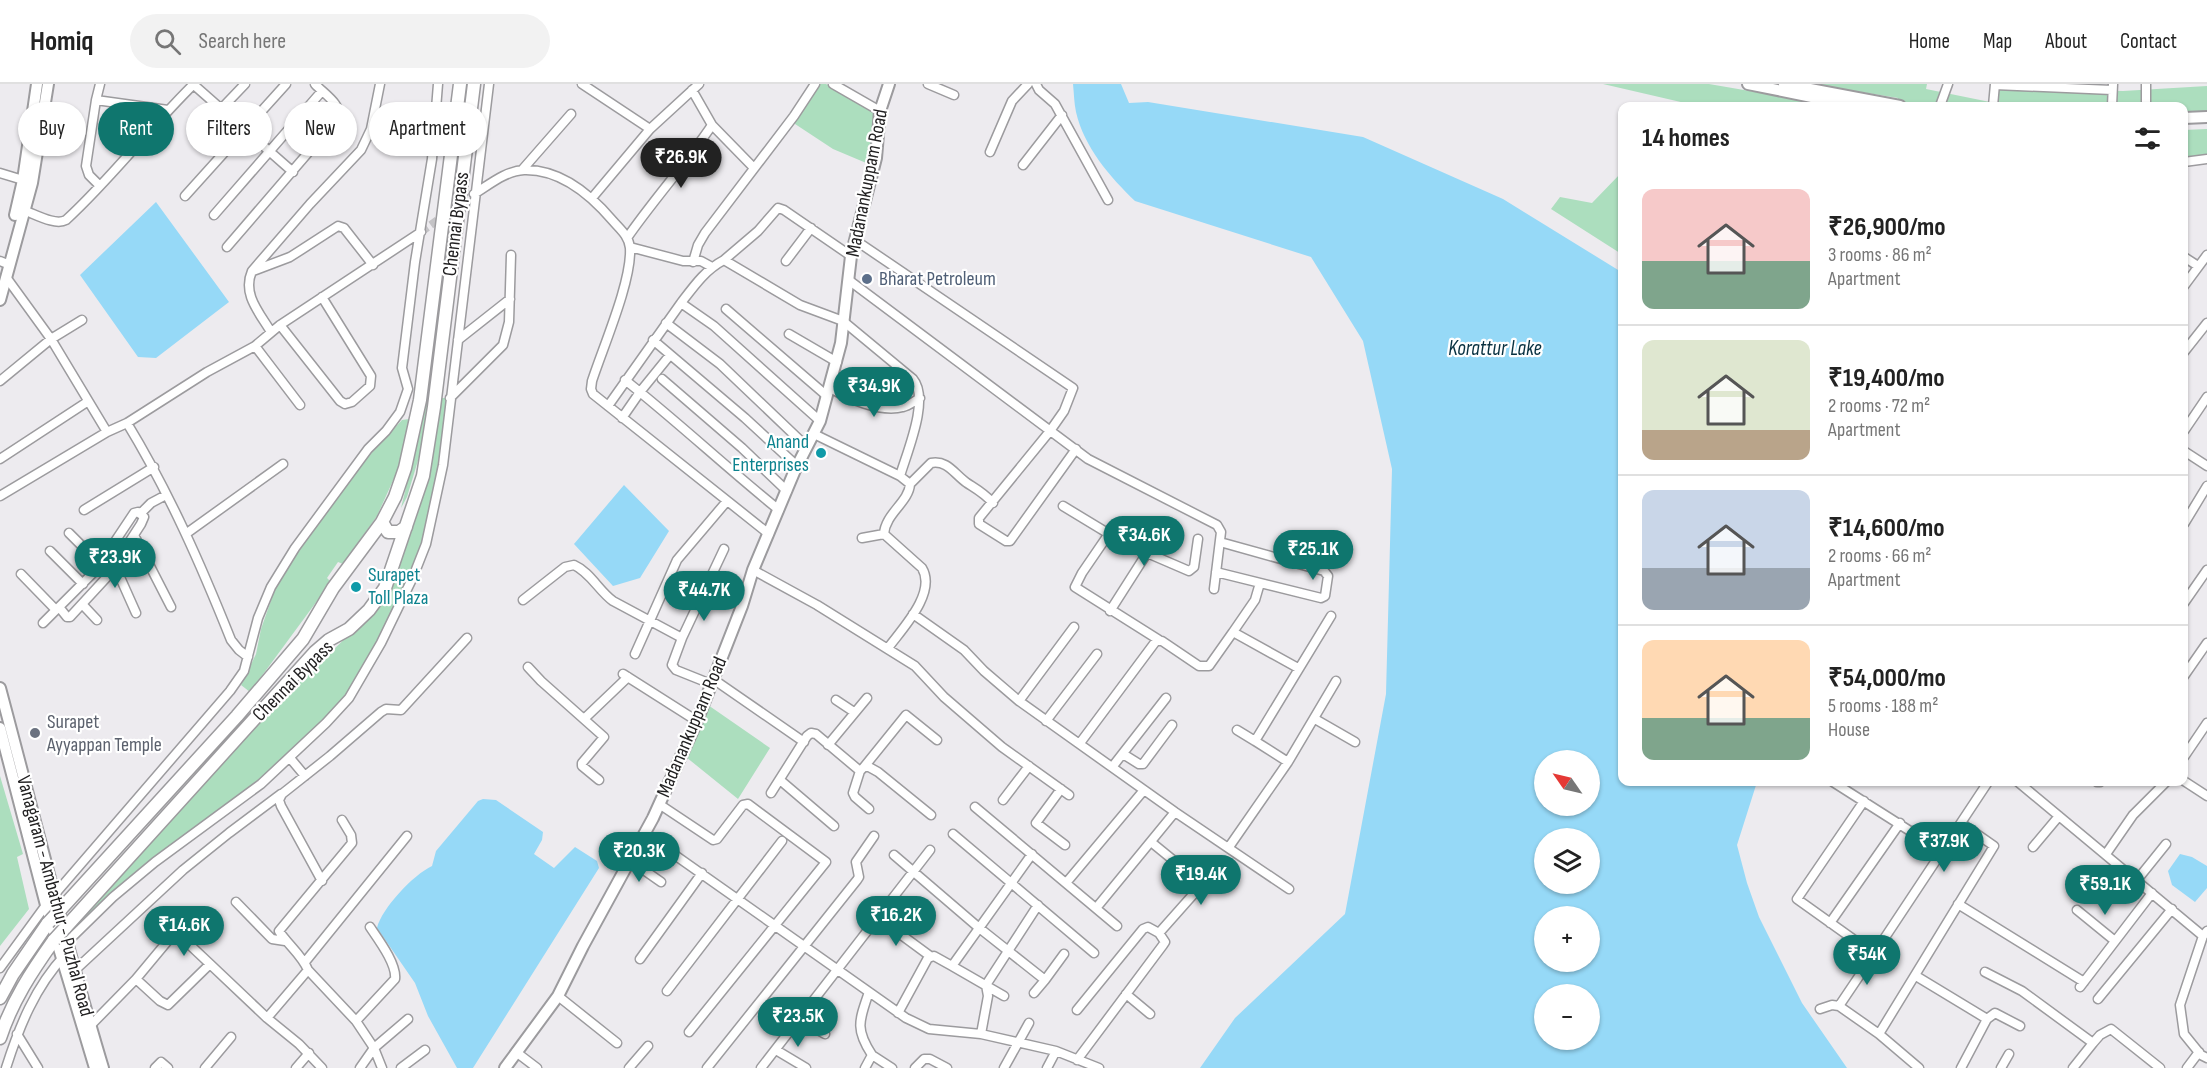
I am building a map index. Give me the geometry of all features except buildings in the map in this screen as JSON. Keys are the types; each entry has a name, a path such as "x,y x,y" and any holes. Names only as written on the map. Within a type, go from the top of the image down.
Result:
{"highway":[{"name":"Chennai Bypass","path":"0,998 13,974 46,926 237,716 303,639 333,588 382,522 395,497 405,468 420,400 460,84"},
{"name":"Chennai Bypass","path":"0,1038 24,981 54,940 315,652 329,640 349,629 385,588 423,476 434,407 474,84"},
{"path":"382,522 388,532 399,532 406,527"},
{"path":"303,639 315,652"}],"main road":[{"path":"0,300 5,263 23,180 37,84"},
{"path":"5,263 32,183 48,84"},
{"name":"Madanankuppam Road","path":"505,1068 558,996 645,834 697,721 742,606 753,570 797,465 820,421 841,343 850,281 851,256 876,158 880,111 889,84"},
{"path":"1748,84 1829,88 1851,102"},
{"path":"1779,86 1849,102"},
{"path":"2188,118 2207,117"},
{"path":"2188,126 2207,124"},
{"name":"Vanagaram - Ambathur - Puzhal Road","path":"0,688 3,728 55,894 66,950 103,1068"},
{"path":"3,728 46,905 66,950 94,1068"}],"street":[{"path":"99,184 89,176 86,166 100,84"},
{"path":"174,104 194,84 215,102"},
{"path":"228,102 244,84"},
{"path":"270,102 286,84"},
{"path":"227,247 340,114 339,108 315,84"},
{"path":"271,332 249,295 248,280 252,271 310,204 361,150 376,113 380,84"},
{"path":"55,894 230,691 244,671 263,605 271,587 295,548 368,449 386,431 400,412 408,389 402,368 415,262 432,159 438,84"},
{"path":"6,1068 17,1034 42,983 66,950 112,897 154,862 261,784 290,758 350,698 381,643 413,577 426,544 434,511 474,223 474,194 483,146 489,84"},
{"path":"582,84 650,129"},
{"path":"693,262 698,245 705,233 794,116 815,84"},
{"path":"833,84 880,111"},
{"path":"928,84 954,95"},
{"path":"990,152 1012,101 1028,84"},
{"path":"1036,84 1039,90 1052,100 1062,115 1108,200"},
{"path":"1941,102 1948,84"},
{"path":"2146,84 2146,102"},
{"path":"1993,102 1995,85 2113,87 2112,102"},
{"path":"592,198 650,129 695,87 712,125 753,168"},
{"path":"272,148 322,91"},
{"path":"96,100 110,102"},
{"path":"522,170 571,114"},
{"path":"1023,165 1062,115"},
{"path":"712,125 696,150 653,201 629,242 624,285 591,389 622,418 769,534"},
{"path":"272,154 293,172"},
{"path":"23,210 62,222 72,215 128,156"},
{"path":"185,196 221,156"},
{"path":"214,215 265,156"},
{"path":"2188,161 2207,159"},
{"path":"474,194 504,176 522,170 546,173 592,198 629,242 683,261 701,261 712,267"},
{"path":"0,173 23,180"},
{"path":"608,406 653,340 696,283 712,267 724,260 758,231 778,208 851,256"},
{"path":"252,271 290,257 338,226 344,228 373,265"},
{"path":"786,261 811,228"},
{"path":"0,496 107,432 128,423 207,372 255,346 280,325 421,232"},
{"path":"855,240 1072,388 1064,411 1050,431 977,522 1009,542 1076,449"},
{"path":"449,398 503,345 509,322 511,255"},
{"path":"2188,280 2207,255"},
{"path":"724,260 800,305 843,321 913,379 919,388 920,398 912,437 900,476"},
{"path":"2188,260 2198,266"},
{"path":"3,278 51,339 107,432"},
{"path":"850,281 1088,459 1217,525 1221,530 1214,589"},
{"path":"280,325 340,401 345,404 352,402 370,386 371,376 322,297"},
{"path":"458,339 510,299"},
{"path":"681,303 714,326 820,421"},
{"path":"726,309 828,391 886,408 902,407 920,398"},
{"path":"0,381 51,339 82,320"},
{"path":"666,323 720,364 807,447"},
{"path":"2188,347 2207,323"},
{"path":"789,334 837,362"},
{"path":"653,340 797,465"},
{"path":"255,346 300,405"},
{"path":"622,418 670,355"},
{"path":"662,379 742,448 787,491"},
{"path":"625,380 779,510"},
{"path":"2188,425 2207,398"},
{"path":"0,459 87,402"},
{"path":"128,423 154,467 187,533 231,640 248,657"},
{"path":"814,434 900,476 910,484"},
{"path":"2188,454 2207,466"},
{"path":"884,534 887,522 909,490 910,484 931,463 940,463 953,468 966,482 980,490 993,503"},
{"path":"187,533 283,464"},
{"path":"84,510 154,467"},
{"path":"2188,517 2207,486"},
{"path":"140,514 151,503 166,495"},
{"path":"635,654 677,560 727,501"},
{"path":"1063,506 1108,535 1147,554 1191,570 1194,567 1198,539"},
{"path":"21,574 57,609 70,617 115,566 144,518 138,512 134,513 100,564 83,584 57,609 43,623"},
{"path":"69,533 100,564"},
{"path":"862,538 884,534"},
{"path":"884,534 926,574 926,590 913,614 888,648"},
{"path":"134,535 171,607"},
{"path":"1108,535 1075,587 1199,666 1209,666 1255,600 1260,583"},
{"path":"1216,572 1323,598 1325,596 1328,576 1324,571 1220,542"},
{"path":"724,549 682,638 673,661 674,668 712,681 804,742"},
{"path":"50,551 83,584"},
{"path":"1110,611 1147,554"},
{"path":"523,600 565,567 574,565 582,569 605,595 682,638"},
{"path":"115,566 136,613"},
{"path":"753,570 817,605 915,666 944,697 1002,747 1069,795"},
{"path":"2188,597 2207,570"},
{"path":"82,604 97,620"},
{"path":"913,614 964,650 1019,701 1175,812 1289,888"},
{"path":"1255,741 1331,616"},
{"path":"1019,701 1074,627"},
{"path":"1233,632 1298,668"},
{"path":"74,971 183,870 229,833 305,776 381,712 386,709 401,710 467,638"},
{"path":"1080,743 1154,643 1159,640"},
{"path":"2188,669 2207,643"},
{"path":"1046,720 1097,654"},
{"path":"528,667 604,737 582,763 582,766 599,780"},
{"path":"584,719 625,676 697,721"},
{"path":"1229,847 1288,762 1336,681"},
{"path":"828,745 867,698"},
{"path":"1113,766 1166,698"},
{"path":"836,700 854,712"},
{"path":"869,809 853,793 862,769 906,715 937,740"},
{"path":"1315,719 1355,742"},
{"path":"2188,752 2207,723"},
{"path":"1123,753 1138,764 1143,764 1172,725"},
{"path":"1237,730 1288,762"},
{"path":"771,793 811,733 816,734 862,769"},
{"path":"290,758 305,776"},
{"path":"1003,800 1029,766"},
{"path":"862,769 869,767 885,777 931,815"},
{"path":"780,780 834,826"},
{"path":"2188,783 2206,792"},
{"path":"1840,786 1942,852"},
{"path":"1839,1006 1985,786"},
{"path":"2023,786 2152,893 2205,933 2180,1005 2184,1034 2203,1055 2187,1068"},
{"path":"2106,855 2133,815 2162,786"},
{"path":"1061,789 1036,823 1065,846"},
{"path":"1066,883 1144,790"},
{"path":"282,794 279,800 281,806 322,881"},
{"path":"1864,801 1797,899 1874,954"},
{"path":"659,804 715,840 743,806 748,804 826,862 689,1032"},
{"path":"975,807 1118,926"},
{"path":"1097,907 1175,812"},
{"path":"2033,847 2059,816"},
{"path":"342,820 351,835 352,843 279,931 285,941 356,1022 374,1048 382,1068"},
{"path":"1830,922 1900,823"},
{"path":"1879,1034 1994,846 1961,823"},
{"path":"645,834 898,1013 929,1029 981,1034 1056,1052 1099,1068"},
{"path":"953,834 1094,953"},
{"path":"267,1018 407,836"},
{"path":"707,1068 857,880 859,877 856,862 874,836"},
{"path":"666,991 782,841"},
{"path":"1151,842 1189,873"},
{"path":"2137,880 2166,844"},
{"path":"761,1068 930,850"},
{"path":"952,966 1032,854"},
{"path":"894,855 978,927 1045,980"},
{"path":"631,861 661,882"},
{"path":"1159,933 1222,862"},
{"path":"640,959 702,873"},
{"path":"1958,904 2082,984 2152,893"},
{"path":"236,902 272,939 285,941"},
{"path":"0,968 46,905"},
{"path":"981,1034 988,996 986,985 1038,905"},
{"path":"2098,999 2172,909"},
{"path":"2077,910 2115,941"},
{"path":"90,1026 136,979 191,913"},
{"path":"877,917 930,956 934,956 1004,996"},
{"path":"356,1022 395,979 396,973 370,927"},
{"path":"1077,1010 1143,929 1148,927 1159,933 1165,942 1077,1060"},
{"path":"175,931 267,1018 309,1053 322,1068"},
{"path":"1034,993 1064,954"},
{"path":"898,1013 930,956"},
{"path":"136,979 160,1001 168,1005 210,964"},
{"path":"1985,972 2022,991 2093,1042"},
{"path":"1916,976 1986,1019"},
{"path":"869,992 860,1028 862,1040 873,1055 891,1068"},
{"path":"1126,994 1150,1014"},
{"path":"558,996 617,1043"},
{"path":"1820,1009 1833,1005 1839,1006 1879,1034 1919,1068"},
{"path":"1961,1068 1986,1019 1992,1014 1995,1013 2020,1026"},
{"path":"360,1068 374,1048 408,1019"},
{"path":"800,1020 825,1034"},
{"path":"1004,1068 1029,1023"},
{"path":"2073,1068 2093,1042 2111,1029 2160,1068"},
{"path":"17,1034 38,1068"},
{"path":"205,1068 231,1037"},
{"path":"629,1068 648,1046"},
{"path":"401,1068 425,1050"},
{"path":"776,1050 806,1068"},
{"path":"516,1052 537,1068"},
{"path":"1047,1068 1056,1052"},
{"path":"296,1068 309,1053"},
{"path":"2001,1068 2009,1054"},
{"path":"865,1068 873,1055"},
{"path":"915,1068 924,1059 930,1059 947,1068"},
{"path":"155,1068 161,1062 168,1068"}],"green space":[{"path":"464,84 470,84 468,102 462,102"},
{"path":"819,84 826,84 875,113 871,165 833,149 792,122"},
{"path":"1603,84 1709,84 1805,102 1681,102"},
{"path":"1812,84 1927,84 1926,89 1990,102 1898,102 1898,98"},
{"path":"2207,86 2207,112 2188,114 2188,102 1990,102 1998,88 2123,91"},
{"path":"2207,129 2207,161 2188,163 2188,130"},
{"path":"455,156 461,156 426,434 407,497 401,508 419,434"},
{"path":"1618,176 1618,252 1551,209 1560,197 1592,203"},
{"path":"438,398 446,398 440,465 423,542 410,577 389,621 347,696 324,721 258,782 151,860 109,894 79,925 74,925 242,738 360,624 388,589"},
{"path":"409,419 400,465 377,516 343,564 338,562 327,578 331,582 250,692 241,685 256,654 261,629 275,589 299,551 365,460 402,420"},
{"path":"708,705 770,748 738,799 686,757"},
{"path":"0,776 23,854 17,857 29,909 0,946"}],"water":[{"name":"Korattur Lake","path":"1073,84 1121,84 1129,103 1148,102 1363,137 1503,199 1618,270 1618,786 1756,786 1737,845 1747,883 1759,917 1802,1003 1847,1068 1200,1068 1235,1018 1345,914 1386,694 1392,469 1363,341 1311,257 1135,201 1099,161 1080,125"},
{"path":"156,202 229,302 156,358 138,357 80,275"},
{"path":"624,485 669,531 640,578 613,586 574,544"},
{"path":"496,800 543,832 542,840 534,854 554,868 575,847 597,861 599,868 473,1068 457,1068 428,1016 415,983 377,928 385,911 399,893 424,870 432,866 436,851 478,801"},
{"path":"2180,854 2192,857 2207,866 2207,888 2195,902 2172,885 2168,871"}],"tunnel":[{"path":"421,232 474,194"}],"place":[{"name":"Bharat Petroleum","path":"867,279"},
{"name":"Anand Enterprises","path":"821,453"},
{"name":"Surapet Toll Plaza","path":"356,587"},
{"name":"Surapet Ayyappan Temple","path":"35,733"}]}
